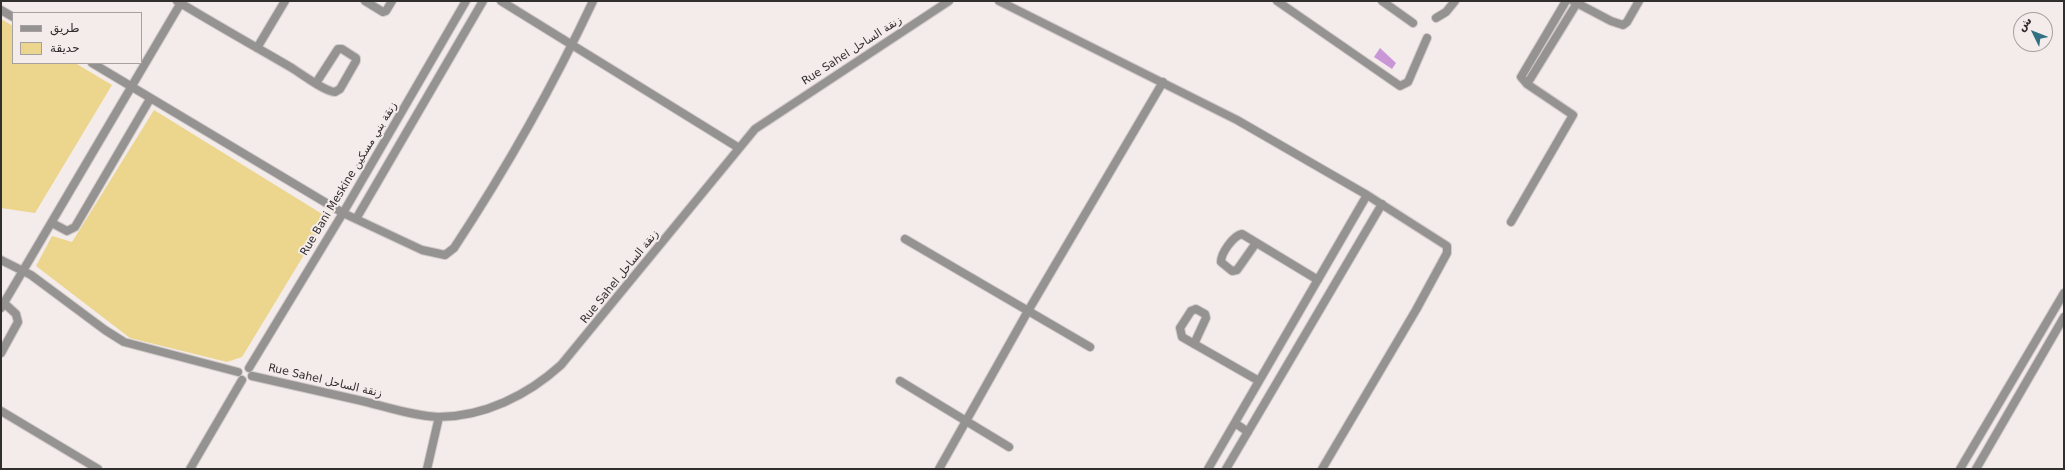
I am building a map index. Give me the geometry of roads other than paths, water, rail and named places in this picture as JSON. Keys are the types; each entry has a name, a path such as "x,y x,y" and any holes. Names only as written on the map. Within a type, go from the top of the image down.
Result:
{"street":[{"path":"257,48 285,1"},
{"path":"365,1 384,12 392,1"},
{"name":"Rue Bani Meskine زنقة بني مسكين","path":"250,372 466,1"},
{"path":"356,219 483,1"},
{"path":"501,1 739,148"},
{"path":"94,64 150,99 343,212 431,253 445,255 450,252 460,239 515,151 572,46 593,1"},
{"name":"Rue Sahel زنقة الساحل","path":"250,372 410,412 439,417 477,412 491,408 521,394 546,378 584,339 739,148 763,122 949,1"},
{"path":"999,1 1163,82 1236,120 1382,204 1447,246 1448,250 1416,310 1322,469"},
{"path":"1278,1 1396,85 1406,84 1426,38"},
{"path":"1382,1 1413,23"},
{"path":"1436,18 1446,12 1456,1"},
{"path":"1511,222 1573,115 1527,84 1522,79 1522,74 1566,1"},
{"path":"1527,84 1574,2 1611,21 1624,24 1639,1"},
{"path":"1,353 18,322 16,314 3,305 180,2 316,83 331,91 338,90 356,61 356,58 342,49 338,49 316,83"},
{"path":"1,10 12,16"},
{"path":"939,469 1028,311 1163,82"},
{"path":"52,223 67,231 75,227 150,99"},
{"path":"1208,469 1366,195"},
{"path":"1226,469 1382,204"},
{"path":"1256,243 1237,270 1232,271 1221,262 1221,258 1237,235 1243,234 1318,280"},
{"path":"905,239 1090,347"},
{"path":"1,260 23,270 105,330 124,342 240,376 247,381 250,372 242,367 240,376 190,469"},
{"path":"1960,469 2064,294"},
{"path":"1976,469 2064,317"},
{"path":"1194,344 1259,381"},
{"path":"900,381 1009,447"},
{"path":"2004,395 2015,401"},
{"path":"1,411 98,469"},
{"path":"427,469 439,417"},
{"path":"1235,423 1248,432"}]}
